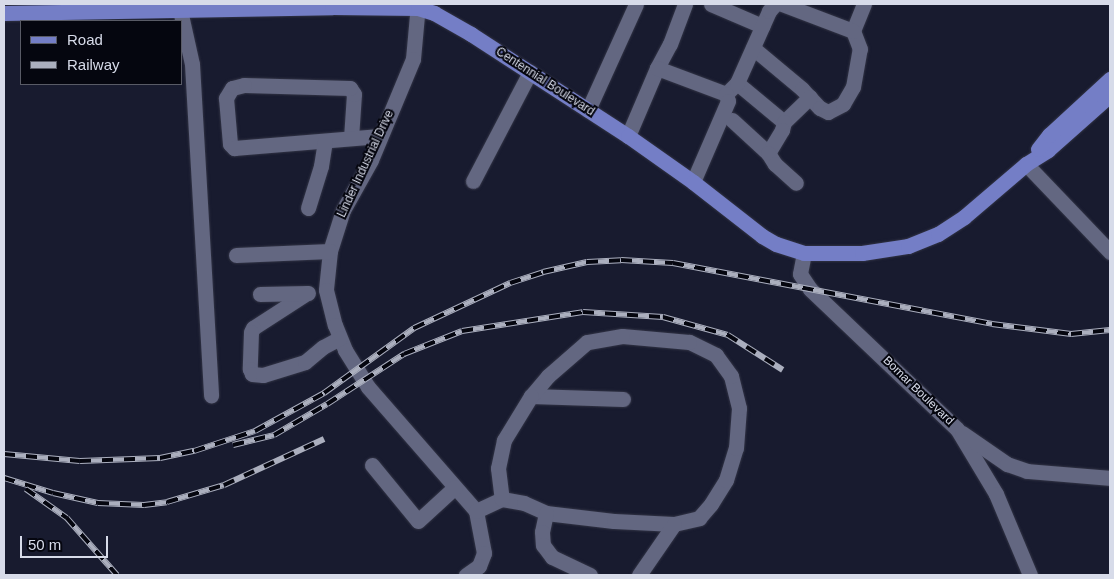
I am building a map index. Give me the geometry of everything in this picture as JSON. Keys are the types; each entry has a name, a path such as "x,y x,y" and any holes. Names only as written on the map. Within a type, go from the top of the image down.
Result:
{"main road":[{"name":"Centennial Boulevard","path":"4,13 131,8 418,6 471,34 628,136 693,182 762,236 776,244 804,253 862,253 908,246 930,237 964,217 1026,164 1048,150 1110,95"},
{"name":"Centennial Boulevard","path":"1026,164 1049,135 1110,79"}],"street":[{"path":"588,110 636,4"},
{"path":"628,136 657,68 670,44 685,4"},
{"path":"726,94 738,83 762,26 775,4"},
{"path":"782,4 853,31"},
{"path":"753,48 810,97 820,108 828,112 843,104 853,87 860,49 853,31 864,4"},
{"path":"720,5 762,26"},
{"name":"Linder Industrial Drive","path":"418,6 413,59 371,160 343,210 330,252 327,293 340,338 368,387 476,511 484,541 484,553 479,566 466,575"},
{"path":"186,8 192,64 211,395"},
{"path":"657,68 726,94"},
{"path":"473,180 530,72"},
{"path":"738,83 784,122"},
{"path":"351,138 354,94 350,88 244,84 236,86 227,94 227,124 232,148 380,136"},
{"path":"693,182 728,101 726,94"},
{"path":"768,153 782,130 784,122 810,97"},
{"path":"732,120 768,153 775,164 796,183"},
{"path":"308,208 321,166 325,141"},
{"path":"1026,164 1110,252"},
{"path":"236,255 330,252"},
{"name":"Bomar Boulevard","path":"804,253 800,274 810,289 957,429 996,494 1030,575"},
{"path":"307,293 253,328 250,351 252,374 263,375 305,362 323,347 340,338"},
{"path":"260,294 327,293"},
{"path":"476,511 502,498 524,503 546,513 614,521 674,524 699,518 711,504 726,480 736,448 739,408 731,376 716,355 689,342 622,336 587,342 548,376 531,396 504,440 498,468 502,498"},
{"path":"531,396 623,399"},
{"path":"957,429 1006,464 1027,471 1110,478"},
{"path":"372,465 418,521 455,487"},
{"path":"546,513 542,532 543,545 552,557 590,575"},
{"path":"639,575 674,524"}],"railway":[{"path":"4,454 80,461 160,458 194,451 255,431 324,393 414,328 510,283 543,272 587,262 621,260 673,263 992,324 1071,334 1110,330"},
{"path":"233,445 274,435 327,404 404,354 462,331 583,312 663,317 728,335 783,370"},
{"path":"4,478 53,493 98,503 144,505 167,502 224,485 324,439"},
{"path":"26,489 67,518 117,575"}]}
